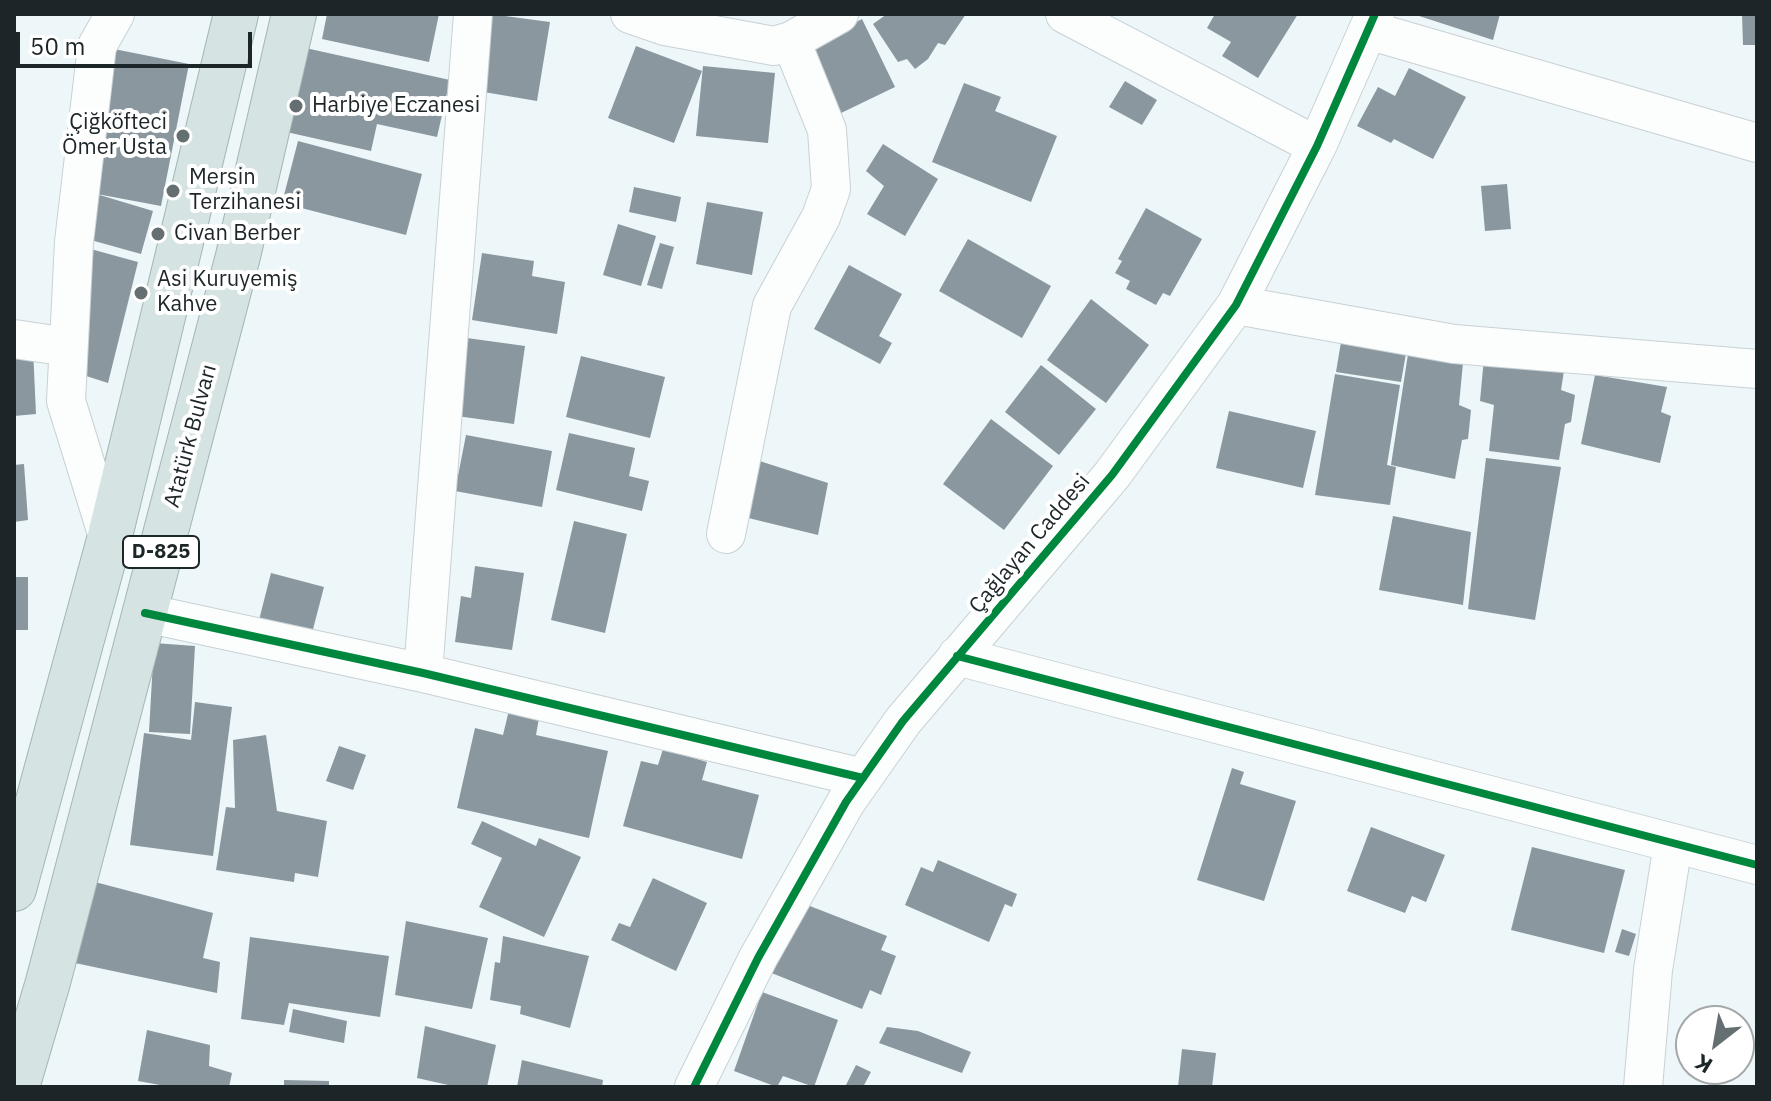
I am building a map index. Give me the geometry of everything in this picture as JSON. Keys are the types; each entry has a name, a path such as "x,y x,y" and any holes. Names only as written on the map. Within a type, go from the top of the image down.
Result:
{"highway":[{"name":"D-825","path":"14,889 109,540 236,14"},
{"name":"Atatürk Bulvarı","path":"17,1087 48,982 238,256 294,14"}],"street":[{"path":"109,540 66,401 74,242 97,46 115,14"},
{"path":"423,673 473,14"},
{"path":"630,14 665,26 774,46 791,41 839,14"},
{"path":"1065,14 1317,146"},
{"path":"1372,22 1757,143"},
{"name":"Çağlayan Caddesi","path":"694,1087 802,876 863,778 957,656 1112,475 1236,305 1317,146 1372,22"},
{"path":"726,534 772,306 821,217 831,189 827,130 791,41"},
{"path":"1236,305 1454,344 1757,369"},
{"path":"14,339 68,347"},
{"path":"145,613 423,673 863,778"},
{"path":"957,656 1757,865"},
{"path":"1643,1087 1653,970 1673,844"}],"building":[{"path":"327,14 439,14 429,62 322,39"},
{"path":"490,14 550,22 537,101 478,91"},
{"path":"887,14 966,14 945,45 938,43 928,59 915,69 907,59 898,62 873,24"},
{"path":"1215,14 1298,14 1258,78 1222,56 1231,42 1207,28"},
{"path":"1413,14 1500,14 1493,40"},
{"path":"1742,14 1757,14 1757,45 1743,45"},
{"path":"862,19 895,87 839,114 807,49"},
{"path":"636,46 702,71 674,143 608,118"},
{"path":"301,47 450,80 437,137 377,124 371,151 282,131"},
{"path":"109,48 189,64 161,206 81,191"},
{"path":"703,66 775,73 768,143 696,136"},
{"path":"1409,68 1466,97 1433,159 1394,139 1391,143 1357,126 1378,87 1395,96"},
{"path":"1125,81 1157,100 1142,125 1109,107"},
{"path":"964,83 1001,97 995,111 1057,136 1031,202 932,162"},
{"path":"298,141 422,174 406,235 282,203"},
{"path":"883,144 938,179 905,236 867,214 884,186 866,171"},
{"path":"1507,184 1511,229 1485,231 1481,186"},
{"path":"634,187 681,197 676,222 629,212"},
{"path":"93,193 153,211 141,254 80,237"},
{"path":"707,202 763,212 752,275 696,264"},
{"path":"1146,208 1202,239 1170,296 1163,293 1156,305 1126,289 1130,281 1115,273 1122,261 1118,259"},
{"path":"618,224 656,236 641,286 603,275"},
{"path":"968,239 1051,286 1022,338 939,291"},
{"path":"660,243 674,247 662,289 647,285"},
{"path":"87,248 138,262 108,383 80,374"},
{"path":"482,253 534,261 532,276 565,282 557,334 472,320"},
{"path":"849,265 902,294 879,336 892,343 880,364 814,329"},
{"path":"1091,299 1149,345 1106,403 1047,360"},
{"path":"1343,330 1408,342 1401,382 1336,372"},
{"path":"467,338 525,346 514,424 457,416"},
{"path":"1410,341 1464,352 1459,405 1471,410 1468,439 1462,440 1455,479 1391,465"},
{"path":"1485,347 1566,358 1561,390 1575,395 1571,422 1565,424 1559,460 1489,451 1494,405 1480,401"},
{"path":"14,349 33,349 36,414 14,416"},
{"path":"581,356 665,377 650,438 566,417"},
{"path":"1041,365 1096,409 1059,455 1005,412"},
{"path":"1335,374 1400,385 1387,465 1396,467 1390,505 1315,495"},
{"path":"1595,375 1667,387 1661,412 1671,416 1660,463 1581,444"},
{"path":"1229,411 1316,431 1303,488 1216,468"},
{"path":"991,419 1053,466 1004,530 943,484"},
{"path":"569,433 635,448 629,476 649,481 642,511 556,490"},
{"path":"466,435 552,451 542,507 455,491"},
{"path":"744,456 828,483 818,535 732,514"},
{"path":"1486,458 1561,467 1535,620 1468,609"},
{"path":"24,464 28,520 14,522 14,465"},
{"path":"1393,516 1471,532 1463,605 1379,590"},
{"path":"574,521 627,534 605,633 551,620"},
{"path":"475,566 524,573 512,650 455,642 461,596 471,598"},
{"path":"271,573 324,587 312,633 259,620"},
{"path":"14,577 28,577 28,630 14,630"},
{"path":"154,643 195,646 190,734 149,732"},
{"path":"195,702 232,707 213,856 130,845 144,733 191,740"},
{"path":"509,710 539,718 536,735 608,751 589,838 457,808 475,728 503,735"},
{"path":"266,735 277,811 327,821 318,877 295,873 294,882 216,870 226,807 235,808 233,740"},
{"path":"339,746 366,755 353,790 326,781"},
{"path":"663,749 707,762 702,780 759,795 742,859 623,826 641,761 658,765"},
{"path":"1232,768 1244,772 1240,784 1296,801 1264,901 1197,880"},
{"path":"482,821 536,846 539,838 581,857 544,937 479,907 502,858 471,844"},
{"path":"1371,827 1445,855 1426,902 1412,896 1405,913 1347,891"},
{"path":"1532,847 1625,870 1604,953 1511,930"},
{"path":"938,860 1017,894 1012,907 1005,904 989,942 905,905 921,867 933,872"},
{"path":"653,878 707,903 676,971 611,940 619,923 630,927"},
{"path":"95,882 213,913 203,958 220,962 217,993 75,963"},
{"path":"797,901 887,936 881,950 896,956 881,995 870,990 862,1009 769,972"},
{"path":"406,921 488,938 472,1009 395,995"},
{"path":"1622,929 1636,934 1629,956 1615,952"},
{"path":"503,936 589,956 570,1028 520,1014 521,1006 490,1000 495,962 500,963"},
{"path":"250,937 389,956 380,1017 289,1003 284,1025 241,1019"},
{"path":"762,992 838,1020 814,1087 783,1076 777,1087 734,1071"},
{"path":"293,1009 347,1021 344,1043 289,1032"},
{"path":"425,1026 496,1045 487,1087 457,1087 417,1078"},
{"path":"887,1027 918,1031 971,1052 962,1073 879,1043"},
{"path":"147,1030 210,1045 209,1066 232,1073 229,1087 171,1087 138,1081"},
{"path":"1182,1049 1216,1053 1212,1087 1178,1087"},
{"path":"522,1060 603,1080 602,1087 517,1087"},
{"path":"856,1065 871,1072 863,1087 845,1087"},
{"path":"284,1080 329,1081 329,1087 284,1087"}],"cycle path":[{"path":"694,1087 758,958 846,802 903,721 1112,475 1236,305 1317,146 1375,14"},
{"path":"145,613 423,673 863,778"},
{"path":"957,656 1757,865"}],"place":[{"name":"Harbiye Eczanesi","path":"296,106"},
{"name":"Çiğköfteci Ömer Usta","path":"183,136"},
{"name":"Mersin Terzihanesi","path":"173,191"},
{"name":"Civan Berber","path":"158,234"},
{"name":"Asi Kuruyemiş Kahve","path":"141,293"}]}
